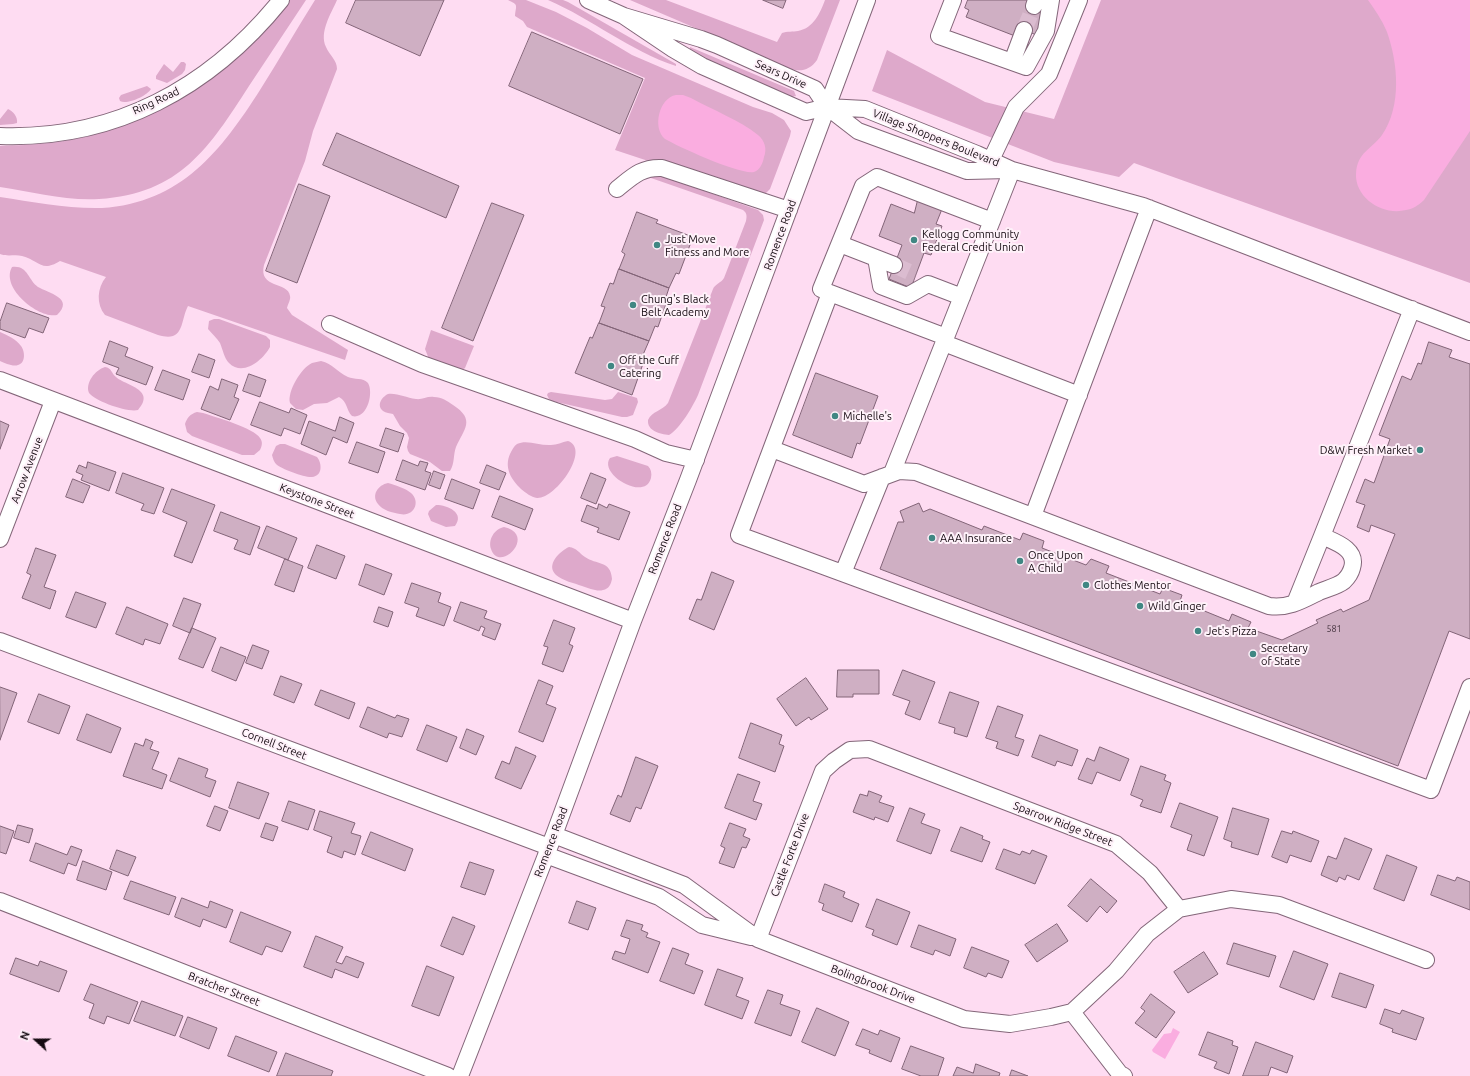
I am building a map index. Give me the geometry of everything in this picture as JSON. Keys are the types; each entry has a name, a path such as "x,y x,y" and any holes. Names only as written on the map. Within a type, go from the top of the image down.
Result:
{"street":[{"name":"Ring Road","path":"0,136 41,135 87,127 116,119 155,104 195,81 228,55 259,25 281,0"},
{"name":"Romence Road","path":"460,1076 549,846 633,621 696,460 867,0"},
{"path":"953,0 939,36 1026,67 1046,31 1052,0"},
{"path":"991,160 1016,107 1049,74 1079,0"},
{"name":"Sears Drive","path":"595,1 624,16 687,57 716,73 806,112 827,107 815,89 706,41 624,16"},
{"path":"1012,62 1024,30"},
{"name":"Village Shoppers Boulevard","path":"827,107 865,109 1012,170"},
{"name":"Village Shoppers Boulevard","path":"827,107 858,131 967,171 1012,170"},
{"path":"617,189 643,170 662,168 789,210"},
{"path":"843,573 945,340 1012,170 1150,208 1470,332"},
{"path":"992,221 877,177 863,186 821,289 1079,395"},
{"path":"1033,516 1150,208"},
{"path":"840,244 894,266"},
{"path":"876,258 881,286 907,296 922,279 962,297"},
{"path":"830,293 739,535 1431,790 1470,687"},
{"path":"1295,603 1412,309"},
{"path":"330,324 422,364 635,439 666,453 696,460"},
{"name":"Keystone Street","path":"0,380 633,621"},
{"name":"Arrow Avenue","path":"0,539 53,400"},
{"path":"772,449 864,484 899,471 916,472 1269,606 1279,608 1295,603 1344,581 1351,572 1354,563 1352,555 1347,549 1322,536"},
{"name":"Cornell Street","path":"0,641 549,846"},
{"name":"Sparrow Ridge Street","path":"823,771 850,750 869,749 1116,844 1150,872 1179,909"},
{"name":"Castle Forte Drive","path":"758,939 823,771"},
{"path":"549,846 659,897 702,926 758,939"},
{"name":"Bolingbrook Drive","path":"549,846 684,885 758,939 964,1019 1010,1024 1051,1018 1072,1012 1116,971 1147,934 1179,909"},
{"path":"1179,909 1231,899 1279,905 1426,960"},
{"name":"Bratcher Street","path":"0,901 448,1076"},
{"path":"1072,1012 1120,1074 1124,1076"}],"shaded area":[{"path":"289,0 306,0 220,129 205,148 189,164 172,177 151,188 127,195 99,199 74,199 49,196 0,187 0,146 50,143 75,139 123,125 170,104 214,76 234,60 275,18"},
{"path":"315,0 337,0 325,29 324,41 329,53 335,60 337,69 313,131 305,161 264,265 263,273 265,278 269,281 288,291 290,300 287,308 292,315 348,350 345,360 188,306 180,329 177,333 173,336 167,337 158,335 105,315 100,306 99,291 106,277 60,261 44,266 22,256 0,254 0,197 63,206 102,208 130,204 155,196 176,185 196,170 214,153 245,112"},
{"path":"508,0 526,0 556,12 587,28 632,55 753,107 772,113 784,120 791,131 790,136 770,189 764,195 751,195 615,150 645,78 527,27 523,21 515,16 516,6"},
{"path":"548,0 563,0 568,2 676,64 676,66 659,60 627,44 580,16"},
{"path":"630,0 666,0 777,42 782,33 798,31 808,27 816,19 825,0 840,0 817,60 808,68 798,70 791,69"},
{"path":"1101,0 1470,0 1470,283 1134,163 1119,177 1054,162 872,91 887,50 985,102 1054,119"},
{"path":"1368,0 1470,0 1470,131 1424,200 1411,209 1406,210 1397,211 1380,208 1365,198 1357,183 1356,174 1359,161 1365,152 1382,135 1388,124 1393,111 1396,84 1394,57 1387,32 1381,19"},
{"path":"690,47 794,91 796,96 791,97 691,52"},
{"path":"181,62 186,64 185,70 182,74 167,83 156,79 156,76 164,64 173,72"},
{"path":"147,86 151,89 141,97 127,102 120,101 119,98 121,95"},
{"path":"683,95 691,98 735,120 758,135 764,142 765,148 764,159 760,168 754,172 736,169 696,154 665,139 659,128 659,114 665,102 670,97"},
{"path":"8,109 15,114 17,123 0,125 0,119"},
{"path":"651,172 758,210 763,215 764,220 698,395 682,423 669,435 658,433 652,429 648,424 648,420 652,415 668,403 713,289 724,278 747,216 743,210 651,178 649,177"},
{"path":"12,267 21,268 38,287 62,300 62,309 57,315 49,315 41,312 23,300 11,284 10,275"},
{"path":"219,319 266,336 270,340 270,347 263,357 252,365 246,368 234,367 227,361 220,343 208,329 209,321"},
{"path":"431,330 474,346 465,368 462,370 429,359 425,349"},
{"path":"0,332 14,339 21,346 24,359 21,364 14,366 0,361"},
{"path":"321,361 329,364 350,378 364,380 368,383 370,387 370,399 362,414 352,416 344,401 339,397 327,403 314,404 303,410 296,409 290,403 291,393 299,375 312,363"},
{"path":"105,367 109,368 120,380 141,392 144,397 143,403 138,410 127,410 112,406 89,393 88,385 92,377"},
{"path":"551,392 605,400 612,399 618,392 637,398 638,402 633,415 622,417 552,401 547,395"},
{"path":"388,394 418,399 431,397 440,398 460,410 466,420 466,425 456,447 453,465 450,471 442,471 430,462 410,454 407,447 409,438 407,433 400,426 393,414 387,413 381,409 381,401"},
{"path":"197,412 225,420 250,430 261,440 262,444 260,450 254,455 242,455 192,436 187,432 185,424 189,416"},
{"path":"568,441 574,446 576,453 573,463 561,483 553,491 545,496 537,498 529,495 517,485 508,469 508,459 517,444 529,442 555,445"},
{"path":"285,444 317,457 321,466 320,472 316,476 309,477 288,471 276,464 272,455 276,446"},
{"path":"617,456 648,466 651,470 651,478 647,485 640,487 632,486 616,478 610,471 608,464 610,458"},
{"path":"388,483 403,488 411,493 416,504 412,511 405,514 400,514 388,511 380,506 376,501 375,494 381,486"},
{"path":"436,505 450,508 457,514 458,521 455,526 446,527 431,521 428,514 429,511"},
{"path":"504,527 514,531 517,537 517,544 508,555 501,557 495,556 491,549 490,542 495,532"},
{"path":"569,547 609,569 612,579 608,587 603,590 596,590 565,580 556,575 552,567 553,563 558,555"},
{"path":"1173,1028 1180,1032 1165,1059 1152,1050 1164,1034 1171,1033"}],"building":[{"path":"356,0 444,0 420,56 346,23"},
{"path":"763,0 786,0 783,8"},
{"path":"968,0 1029,0 1027,3 1046,11 1036,35 1019,27 1015,36 966,17 969,10 965,8"},
{"path":"532,32 643,79 620,134 509,86"},
{"path":"337,133 459,186 446,218 323,165"},
{"path":"299,184 330,196 297,283 266,271"},
{"name":"Kellogg Community Federal Credit Union","path":"918,200 942,209 936,224 942,226 931,255 924,253 911,288 889,279 902,245 879,236 891,204 914,213"},
{"path":"492,203 524,215 473,341 442,328"},
{"name":"Just Move Fitness and More","path":"637,212 658,220 656,223 693,237 679,274 676,273 669,288 619,269 625,254 622,252"},
{"name":"Chung's Black Belt Academy","path":"619,269 669,288 664,303 666,304 658,327 655,326 649,341 599,323 605,307 601,306 610,283 613,284"},
{"path":"7,303 49,318 43,333 29,328 25,338 0,329 0,322"},
{"name":"Off the Cuff Catering","path":"599,323 649,341 642,357 645,358 632,395 575,373 590,337 592,338"},
{"path":"110,341 128,348 125,356 153,367 146,385 116,374 119,368 103,362"},
{"path":"1429,342 1452,350 1449,357 1470,364 1470,639 1449,631 1398,766 880,569 898,522 904,522 900,511 919,503 923,512 930,509 982,530 984,526 1020,540 1023,533 1044,541 1042,548 1086,565 1091,559 1109,566 1106,573 1160,594 1163,588 1182,595 1180,601 1229,621 1232,614 1251,622 1248,628 1282,640 1318,623 1316,620 1341,609 1343,612 1369,600 1395,534 1371,525 1369,532 1357,527 1365,505 1356,502 1365,479 1374,483 1390,439 1379,435 1402,376 1411,380 1418,363 1421,364"},
{"path":"199,354 215,360 209,378 192,372"},
{"path":"163,370 190,380 183,400 155,390"},
{"name":"Michelle's","path":"816,373 878,396 860,444 857,443 852,458 793,435"},
{"path":"249,374 266,380 260,397 243,391"},
{"path":"222,379 238,385 234,397 239,399 230,420 201,409 210,386 218,390"},
{"path":"260,402 289,413 291,408 307,415 300,434 284,428 281,436 251,425"},
{"path":"340,417 354,423 347,443 333,437 326,455 301,444 309,421 335,431"},
{"path":"0,421 9,425 0,449"},
{"path":"386,428 404,434 398,452 380,446"},
{"path":"357,442 385,452 378,473 349,463"},
{"path":"403,460 418,466 420,461 428,463 425,471 431,473 425,490 396,480"},
{"path":"88,462 116,472 109,491 81,480 83,475 76,472 79,465 86,468"},
{"path":"487,465 506,473 499,490 480,483"},
{"path":"434,471 445,475 440,489 429,485"},
{"path":"123,473 164,488 154,514 141,510 144,504 116,493"},
{"path":"591,473 606,479 596,504 581,498"},
{"path":"73,479 90,486 83,503 66,497"},
{"path":"452,479 480,490 473,509 445,499"},
{"path":"172,489 215,505 192,563 174,556 187,522 163,512"},
{"path":"500,496 533,509 525,530 492,517"},
{"path":"599,504 607,508 609,504 630,512 619,540 597,532 599,528 581,521 587,505 597,509"},
{"path":"221,512 260,527 250,555 234,549 238,540 214,531"},
{"path":"267,526 297,538 288,560 258,548"},
{"path":"317,545 345,556 336,579 308,568"},
{"path":"36,548 56,555 44,587 56,591 50,609 22,598 31,575 27,573"},
{"path":"285,559 303,566 294,592 275,585"},
{"path":"366,564 392,574 384,595 359,585"},
{"path":"712,572 734,581 714,630 689,619 697,599 701,600"},
{"path":"412,583 441,593 438,602 451,607 444,626 416,616 419,608 405,603"},
{"path":"76,592 106,603 96,628 66,617"},
{"path":"184,598 201,604 190,633 173,626"},
{"path":"461,602 487,611 484,618 501,624 495,640 482,635 485,628 481,626 479,631 454,621"},
{"path":"127,607 168,624 160,644 145,639 143,645 116,634"},
{"path":"379,607 393,612 388,627 374,622"},
{"path":"554,620 575,628 569,644 573,646 563,672 542,664 548,647 544,646"},
{"path":"192,628 216,638 203,668 179,659"},
{"path":"253,645 269,651 262,669 246,663"},
{"path":"221,647 246,657 236,681 212,671"},
{"path":"838,670 879,670 879,694 853,694 853,697 837,697"},
{"path":"903,670 935,682 920,720 905,714 910,701 893,695"},
{"path":"281,676 302,684 294,703 274,695"},
{"path":"806,678 828,709 811,720 809,717 796,726 777,699"},
{"path":"539,680 553,686 546,704 556,708 543,742 519,732"},
{"path":"0,687 17,693 0,740"},
{"path":"321,690 355,703 349,719 315,705"},
{"path":"950,692 979,702 967,737 954,733 955,728 939,723"},
{"path":"39,694 70,706 59,734 28,722"},
{"path":"998,706 1023,715 1015,737 1024,740 1018,756 996,748 998,742 986,738"},
{"path":"368,707 395,718 397,715 409,719 402,737 389,733 387,738 360,727"},
{"path":"87,714 121,728 111,753 77,740"},
{"path":"751,723 782,735 779,744 784,746 775,772 739,758"},
{"path":"427,725 457,737 447,762 417,750"},
{"path":"467,729 484,736 476,755 460,748"},
{"path":"1040,735 1078,750 1072,766 1057,761 1055,766 1032,757"},
{"path":"146,739 153,742 150,749 159,752 152,769 167,775 162,789 123,776 135,743 143,746"},
{"path":"516,747 536,756 521,789 495,778 502,761 509,764"},
{"path":"1100,747 1129,759 1120,781 1097,772 1092,784 1078,779 1087,758 1094,761"},
{"path":"636,757 658,766 641,809 636,807 630,822 610,814 618,795 621,797"},
{"path":"179,758 208,769 205,777 216,781 210,797 170,781"},
{"path":"1141,766 1166,775 1164,780 1171,783 1161,813 1140,806 1143,800 1131,795"},
{"path":"738,774 760,782 753,801 762,804 756,820 725,808"},
{"path":"238,782 269,793 259,819 229,808"},
{"path":"869,791 882,796 879,802 894,807 888,822 875,817 874,820 853,812 860,794 867,796"},
{"path":"289,801 315,810 308,830 282,821"},
{"path":"1180,803 1218,817 1204,856 1187,850 1192,835 1171,827"},
{"path":"215,806 228,811 220,831 207,826"},
{"path":"910,808 925,814 921,823 940,830 931,854 897,841"},
{"path":"1233,808 1269,819 1258,855 1231,847 1232,842 1224,839"},
{"path":"320,811 355,823 351,833 361,836 355,855 344,851 342,858 327,852 332,837 314,830"},
{"path":"266,823 278,827 273,841 261,837"},
{"path":"730,823 746,829 743,836 750,839 746,848 742,847 734,868 719,863 725,848 721,846"},
{"path":"18,825 33,829 29,843 14,838"},
{"path":"0,826 14,831 6,854 0,852"},
{"path":"961,827 983,836 982,839 990,842 982,862 951,851"},
{"path":"1282,831 1292,834 1293,831 1319,841 1311,862 1290,855 1287,863 1272,857"},
{"path":"371,832 413,849 405,871 362,854"},
{"path":"1345,838 1372,849 1359,880 1347,875 1345,880 1339,877 1337,882 1321,875 1328,856 1336,859"},
{"path":"36,843 67,855 71,846 82,850 76,866 68,863 64,874 30,861"},
{"path":"1004,849 1020,855 1022,851 1030,854 1032,850 1047,856 1035,884 996,869"},
{"path":"117,850 136,857 128,876 110,869"},
{"path":"1387,855 1417,867 1404,901 1374,889"},
{"path":"83,861 112,872 106,890 77,880"},
{"path":"470,862 494,870 485,895 461,887"},
{"path":"1438,875 1455,881 1457,877 1470,882 1470,910 1431,895"},
{"path":"1091,879 1117,901 1107,913 1100,906 1087,922 1068,906"},
{"path":"131,881 176,897 169,915 124,899"},
{"path":"825,884 845,892 843,897 859,904 852,922 822,910 824,904 819,902"},
{"path":"182,898 208,908 210,901 233,910 226,928 203,919 200,927 175,917"},
{"path":"877,899 910,912 897,945 872,935 874,930 866,927"},
{"path":"577,901 596,908 588,930 569,923"},
{"path":"241,912 291,932 282,952 266,946 262,955 230,942"},
{"path":"453,917 475,926 463,955 441,946"},
{"path":"627,920 643,925 641,930 648,933 646,937 660,942 648,973 612,959 615,951 625,954 630,939 621,936"},
{"path":"1057,924 1068,941 1037,962 1025,945"},
{"path":"919,925 956,939 950,956 935,950 933,955 911,947"},
{"path":"316,936 343,947 336,962 342,964 346,956 364,963 358,978 335,969 332,978 304,967"},
{"path":"1234,943 1276,956 1269,977 1227,964"},
{"path":"972,947 1009,961 1002,978 988,973 986,977 964,968"},
{"path":"673,948 689,954 685,964 703,971 694,994 660,981"},
{"path":"1294,951 1328,964 1314,1000 1280,987"},
{"path":"1204,952 1218,974 1188,993 1174,972"},
{"path":"16,958 38,966 40,961 67,971 59,992 10,974"},
{"path":"427,966 454,977 439,1016 412,1006"},
{"path":"718,969 743,978 736,996 749,1001 742,1019 705,1005"},
{"path":"1340,973 1374,985 1366,1008 1332,997"},
{"path":"91,984 138,1002 129,1024 107,1016 104,1024 89,1018 94,1004 84,1000"},
{"path":"768,990 783,995 780,1004 800,1011 791,1036 755,1023"},
{"path":"1151,994 1175,1012 1156,1038 1135,1023 1145,1011 1141,1008"},
{"path":"142,1001 183,1016 175,1036 134,1021"},
{"path":"817,1008 849,1022 835,1056 802,1042"},
{"path":"1385,1009 1400,1014 1402,1010 1424,1018 1416,1040 1392,1032 1393,1029 1380,1024"},
{"path":"188,1017 217,1028 209,1049 180,1037"},
{"path":"863,1029 878,1035 880,1030 900,1038 891,1062 869,1053 870,1050 856,1045"},
{"path":"1208,1032 1233,1041 1232,1045 1238,1047 1229,1074 1214,1068 1217,1062 1199,1055"},
{"path":"236,1036 277,1052 269,1072 228,1056"},
{"path":"1256,1042 1293,1056 1287,1073 1271,1067 1268,1076 1243,1076"},
{"path":"911,1046 944,1058 938,1076 921,1076 902,1069"},
{"path":"286,1053 333,1071 331,1076 277,1076"},
{"path":"976,1064 1000,1073 999,1076 953,1076 957,1067 973,1073"},
{"path":"1012,1070 1028,1076 1010,1076"}],"tunnel":[{"path":"1024,30 1034,6"},
{"path":"894,265 916,275"}],"place":[{"name":"Kellogg Community Federal Credit Union","path":"914,240"},
{"name":"Just Move Fitness and More","path":"657,245"},
{"name":"Chung's Black Belt Academy","path":"633,305"},
{"name":"Off the Cuff Catering","path":"611,366"},
{"name":"Michelle's","path":"835,416"},
{"name":"D&W Fresh Market","path":"1420,450"},
{"name":"AAA Insurance","path":"932,538"},
{"name":"Once Upon A Child","path":"1020,561"},
{"name":"Clothes Mentor","path":"1086,585"},
{"name":"Wild Ginger","path":"1140,606"},
{"name":"Jet's Pizza","path":"1198,631"},
{"name":"Secretary of State","path":"1253,654"}]}
